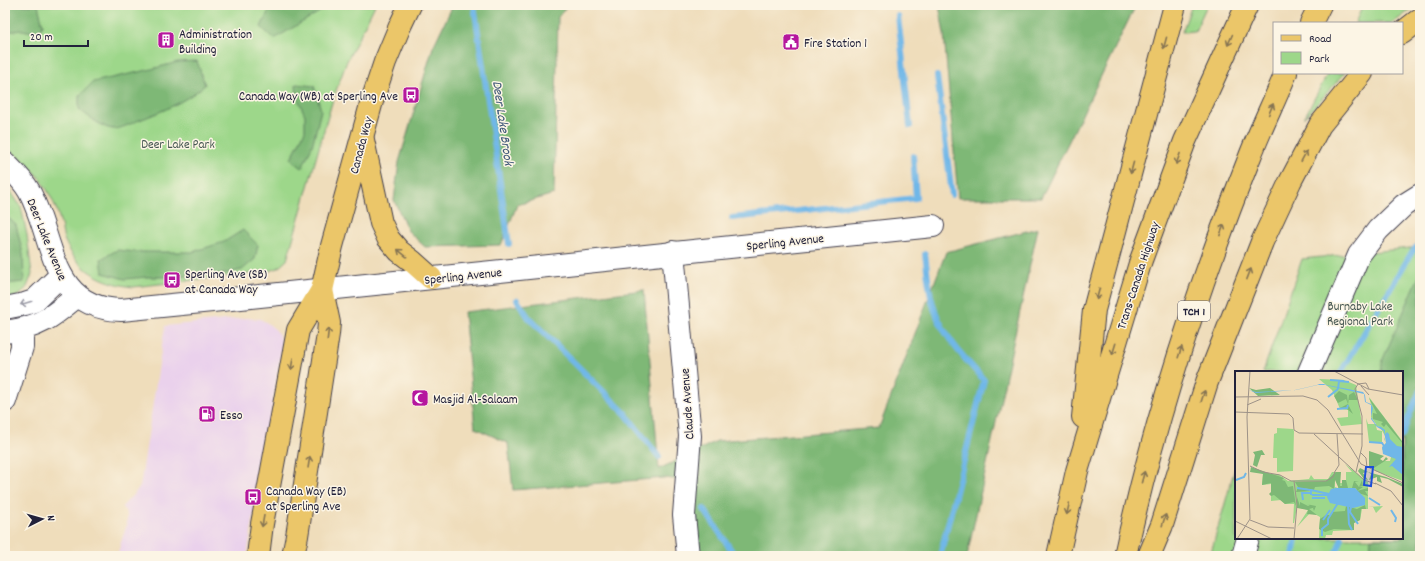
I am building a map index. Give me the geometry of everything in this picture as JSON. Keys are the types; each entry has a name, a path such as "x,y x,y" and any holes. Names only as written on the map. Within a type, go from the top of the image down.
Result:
{"main road":[{"name":"Canada Way","path":"258,556 262,524 298,330 322,290 332,246 385,62 410,5"},
{"path":"1077,471 1094,310 1175,5"},
{"name":"Trans-Canada Highway","path":"1058,556 1077,471 1141,260 1185,141 1247,5"},
{"path":"1312,22 1320,5"},
{"path":"1403,32 1420,19"},
{"name":"TCH 1","path":"1125,556 1136,504 1168,388 1205,277 1249,158 1286,74"},
{"path":"1149,556 1162,525 1208,382 1262,242 1290,182 1320,126 1361,74"},
{"path":"362,139 381,223 388,238 398,251 431,278"},
{"name":"Canada Way","path":"293,556 328,334 329,323 322,290"}],"street":[{"name":"Deer Lake Avenue","path":"5,163 20,179 29,192 42,221 61,276 77,296"},
{"path":"1309,371 1359,255 1378,230 1412,200"},
{"name":"Sperling Avenue","path":"77,296 106,310 121,310 933,226"},
{"name":"Claude Avenue","path":"673,252 690,436 684,515 688,556"},
{"path":"5,308 34,301 61,276"},
{"path":"5,401 22,347 13,331 35,326 45,321 77,296"},
{"path":"1243,556 1248,539"}],"shaded area":[{"path":"246,318 260,319 266,322 276,330 281,339 281,352 247,556 117,556 127,523 127,514 122,507 140,487 165,326"}],"green space":[{"name":"Deer Lake Park","path":"5,5 375,5 347,61 333,99 287,260 278,268 266,272 133,287 121,285 101,278 83,267 69,250 64,239 61,223 55,207 49,193 40,179 26,164 5,147"},
{"path":"5,5 38,5 43,26 38,33 22,30 5,32"},
{"path":"331,5 274,39 261,27 271,6"},
{"path":"453,5 568,5 558,17 554,194 517,205 501,245 425,247 408,231 394,200 399,162 433,47"},
{"path":"939,5 1136,5 1041,198 958,198 944,34"},
{"path":"1192,5 1207,5 1195,31 1182,32"},
{"path":"1363,5 1417,5 1394,22 1355,22"},
{"path":"197,61 205,85 189,97 156,114 113,129 105,127 79,109 79,96 93,82 178,62"},
{"path":"1327,74 1344,74 1304,118"},
{"path":"296,84 314,86 321,110 312,146 302,168 291,159 305,131 305,115 297,97"},
{"path":"5,183 21,207 27,235 32,274 27,287 20,295 5,300"},
{"path":"5,215 16,225 23,254 24,282 5,284"},
{"path":"1038,228 967,556 696,556 689,481 665,478 513,490 508,443 475,428 464,312 644,290 659,469 717,441 879,428 946,252"},
{"path":"243,230 258,245 255,259 242,270 224,274 125,279 103,273 101,259 117,250 136,252 192,252 224,242"},
{"name":"Burnaby Lake Regional Park","path":"1420,247 1420,556 1210,556 1235,468 1235,539 1403,539 1403,371 1263,371 1302,259"},
{"path":"1420,274 1420,556 1370,556 1371,539 1403,539 1403,371 1381,371 1383,359"}],"waterway":[{"name":"Deer Lake Brook","path":"474,5 509,244"},
{"path":"898,16 910,126"},
{"path":"937,76 952,195"},
{"path":"732,218 916,198 913,156"},
{"path":"1342,371 1412,252 1420,243"},
{"path":"925,254 931,297 939,321 959,352 984,380 940,556"},
{"name":"Deer Lake Brook","path":"517,300 529,318 625,413 659,457"},
{"path":"1403,433 1420,391"},
{"name":"Deer Lake Brook","path":"704,509 735,556"},
{"path":"1293,556 1296,539"},
{"path":"1335,556 1342,539"}],"place":[{"name":"Administration Building","path":"166,40"},
{"name":"Fire Station 1","path":"791,42"},
{"name":"Canada Way (WB) at Sperling Ave","path":"411,95"},
{"name":"Sperling Ave (SB) at Canada Way","path":"172,280"},
{"name":"Masjid Al-Salaam","path":"420,398"},
{"name":"Esso","path":"207,414"},
{"name":"Canada Way (EB) at Sperling Ave","path":"253,497"}]}
